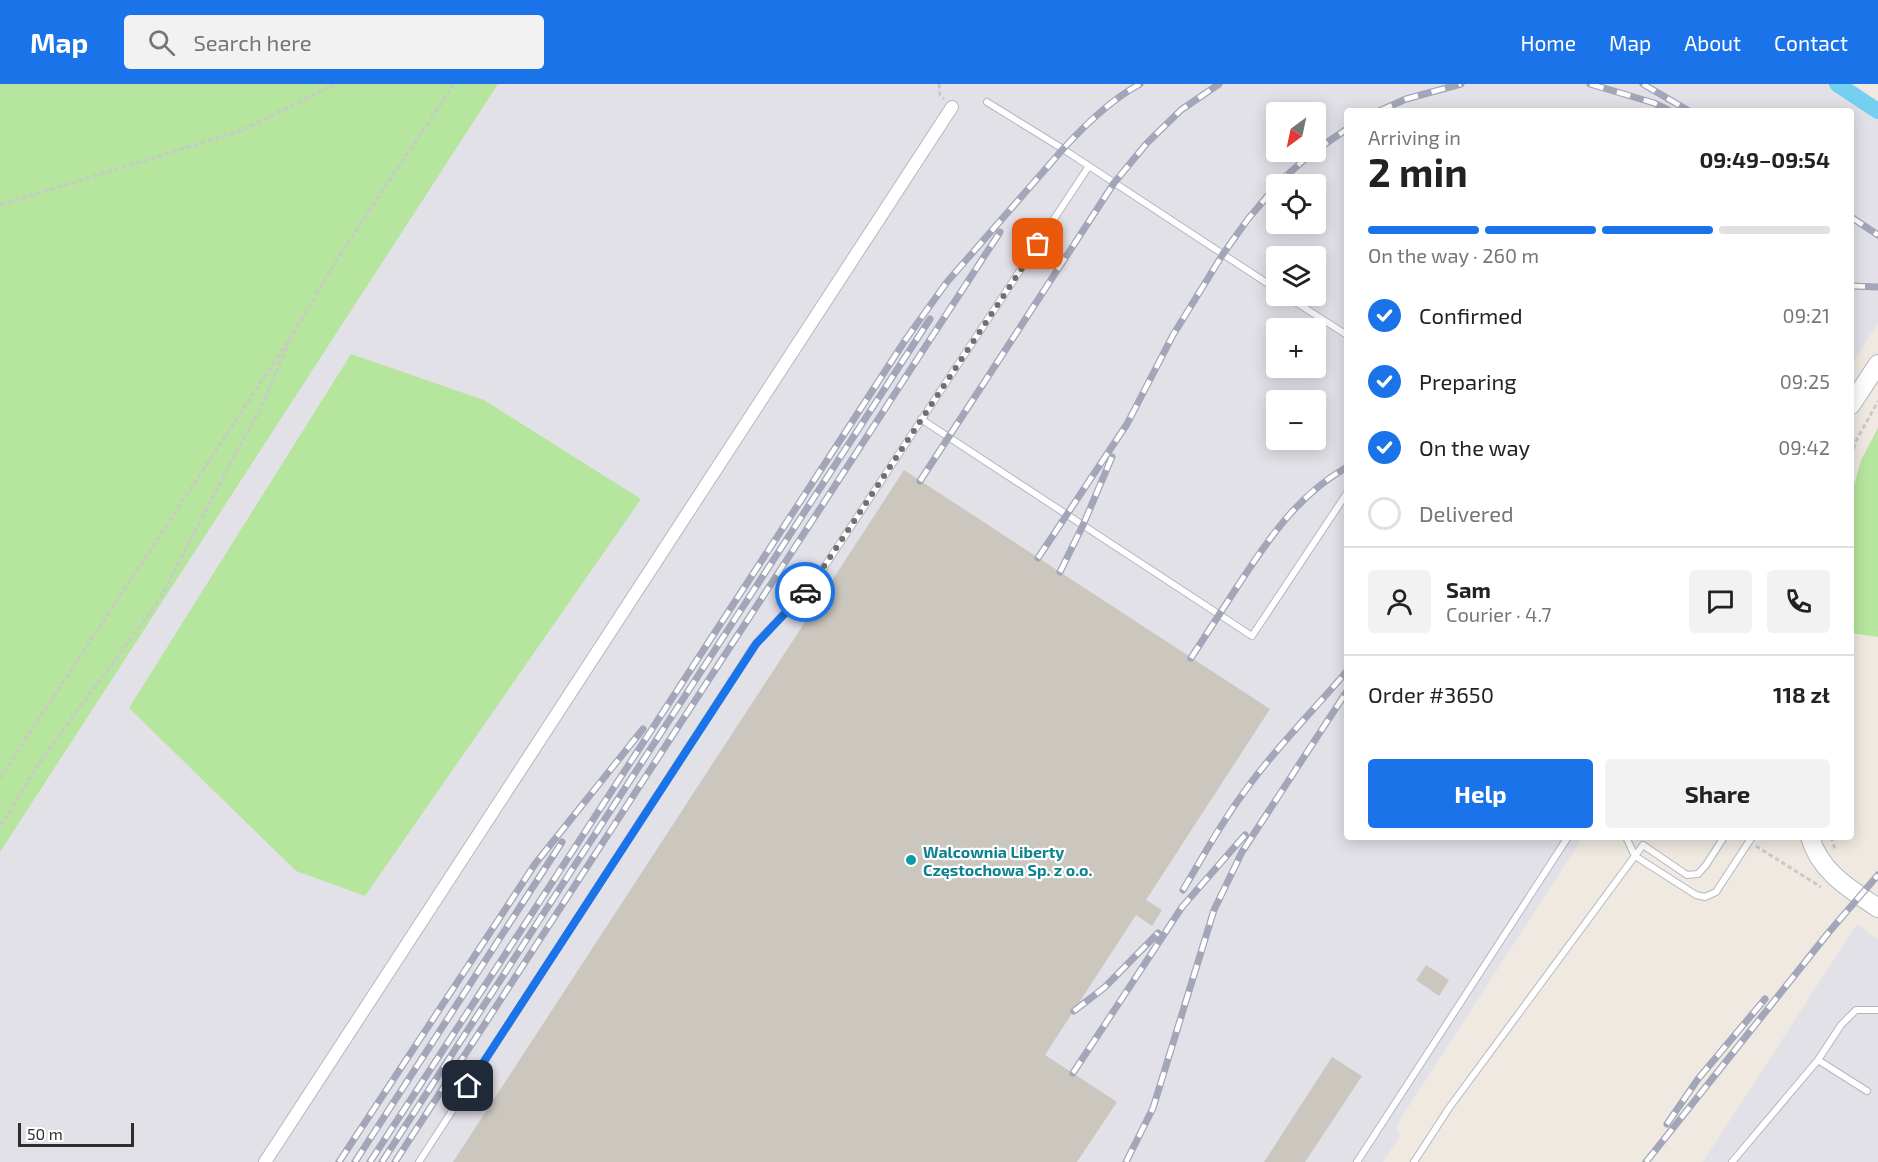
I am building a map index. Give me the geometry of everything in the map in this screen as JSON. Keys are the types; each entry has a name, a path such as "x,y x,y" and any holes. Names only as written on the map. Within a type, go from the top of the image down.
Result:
{"street":[{"path":"265,1162 952,107"},
{"path":"1854,400 1878,364"},
{"path":"1811,840 1818,856 1832,874 1878,908"}],"lane":[{"path":"987,102 1266,282"},
{"path":"419,1162 756,644 815,580 1089,166"},
{"path":"1302,306 1344,333"},
{"path":"921,420 1252,636 1344,498"},
{"path":"1357,1162 1566,840"},
{"path":"1627,840 1635,856 1696,895 1705,897 1716,892 1748,840"},
{"path":"1414,1162 1449,1108 1643,845 1688,874 1698,874 1722,840"},
{"path":"1732,1162 1818,1060 1841,1025 1856,1010 1878,1010"},
{"path":"1818,1060 1867,1091"}],"path":[{"path":"0,205 240,131 335,84"},
{"path":"0,777 292,335 340,253 454,84"},
{"path":"0,825 54,742 164,591 260,410 292,335"},
{"path":"1854,447 1878,401"},
{"path":"1752,840 1826,890"}],"shaded area":[{"path":"473,84 1843,84 1878,106 1878,323 1854,360 1854,108 1344,108 1344,840 1581,840 1396,1126 1400,1136 1383,1162 0,1162 0,811"},
{"path":"1857,924 1878,940 1878,1162 1703,1162"}],"green space":[{"path":"0,84 498,84 0,852"},
{"path":"351,354 484,400 641,499 365,896 296,871 129,708"},
{"path":"1878,428 1878,637 1854,633 1854,486 1861,460"}],"building":[{"name":"Walcownia Liberty Częstochowa Sp. z o.o.","path":"904,470 1270,709 1146,900 1162,910 1152,926 1136,915 1045,1055 1117,1102 1077,1162 453,1162"},
{"path":"1426,965 1449,980 1439,996 1416,980"},
{"path":"1332,1057 1362,1076 1305,1162 1264,1162"}],"waterway":[{"path":"1837,84 1878,111"}],"railway":[{"path":"370,1162 906,339 947,282 1063,149 1099,113 1140,84"},
{"path":"920,481 1114,183 1147,143 1181,110 1219,84"},
{"path":"1386,108 1406,99 1461,84"},
{"path":"1590,84 1664,108"},
{"path":"1643,84 1684,108"},
{"path":"1326,143 1344,131"},
{"path":"1288,174 1302,162"},
{"path":"1038,558 1127,424 1173,335 1223,254 1266,198"},
{"path":"1854,219 1878,235"},
{"path":"395,1162 1000,232"},
{"path":"1854,286 1878,287"},
{"path":"382,1162 930,319"},
{"path":"1060,572 1112,457"},
{"path":"1191,658 1250,567 1286,519 1313,491 1344,469"},
{"path":"1183,890 1226,818 1254,779 1344,674"},
{"path":"1126,1162 1153,1108 1214,910 1242,852 1344,696"},
{"path":"339,1162 535,864 643,729"},
{"path":"1073,1073 1182,907 1245,835"},
{"path":"355,1162 562,842"},
{"path":"1646,1162 1829,932 1878,875"},
{"path":"1074,1011 1105,987 1158,933"},
{"path":"1667,1124 1698,1079 1765,999"}],"way so far":[{"path":"805,592 1038,244"}],"place":[{"name":"Walcownia Liberty Częstochowa Sp. z o.o.","path":"911,860"}],"route":[{"path":"468,1086 756,644 805,592"}]}
